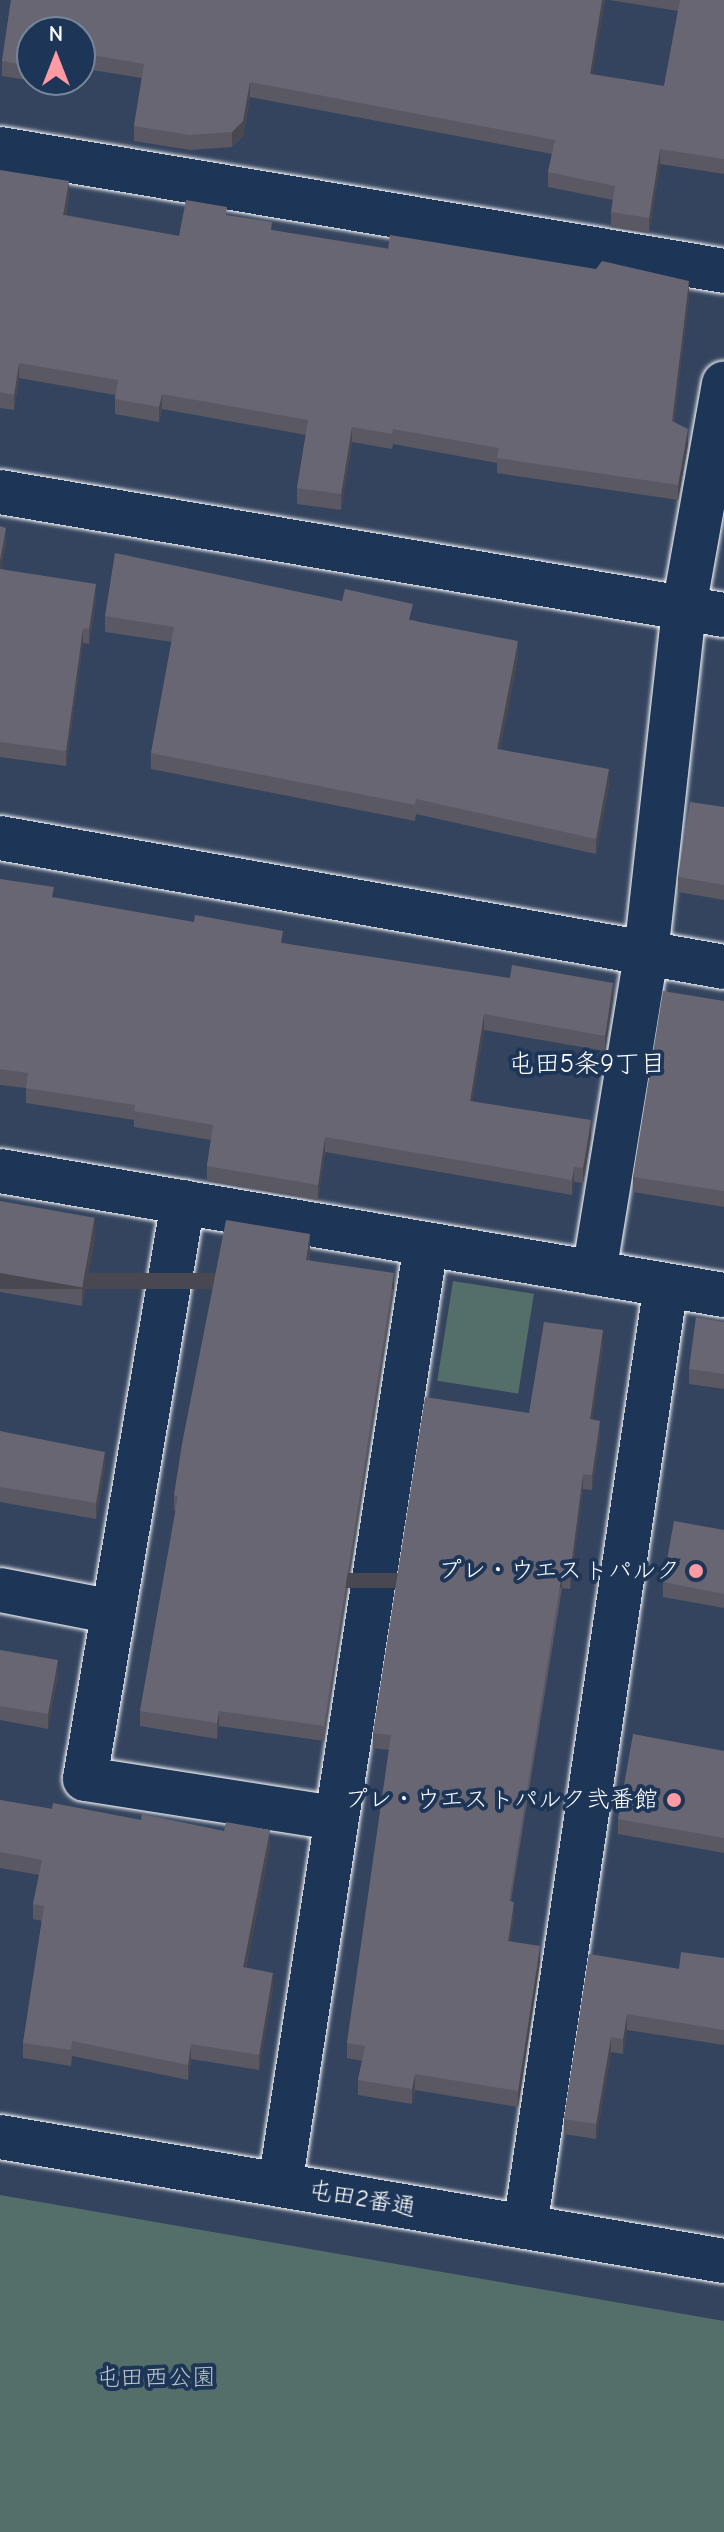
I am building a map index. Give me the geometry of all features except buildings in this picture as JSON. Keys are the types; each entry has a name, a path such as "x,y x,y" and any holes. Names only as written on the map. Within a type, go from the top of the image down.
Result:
{"street":[{"path":"0,149 724,271"},
{"path":"594,1273 704,612 724,384"},
{"path":"0,492 704,612"},
{"path":"0,838 724,967"},
{"path":"0,1171 724,1295"},
{"path":"183,1202 85,1779 335,1818"},
{"path":"280,2185 426,1244"},
{"path":"525,2227 666,1285"},
{"path":"0,1590 113,1612"},
{"name":"屯田2番通","path":"0,2137 724,2261"}],"green space":[{"path":"453,1281 534,1294 518,1394 437,1381"},
{"name":"屯田西公園","path":"0,2195 724,2321 724,2532 0,2532"}],"place":[{"name":"プレ・ウエストパルク","path":"696,1571"},
{"name":"プレ・ウエストパルク弐番館","path":"674,1800"}],"district":[{"name":"屯田5条9丁目","path":"587,1065"}]}
